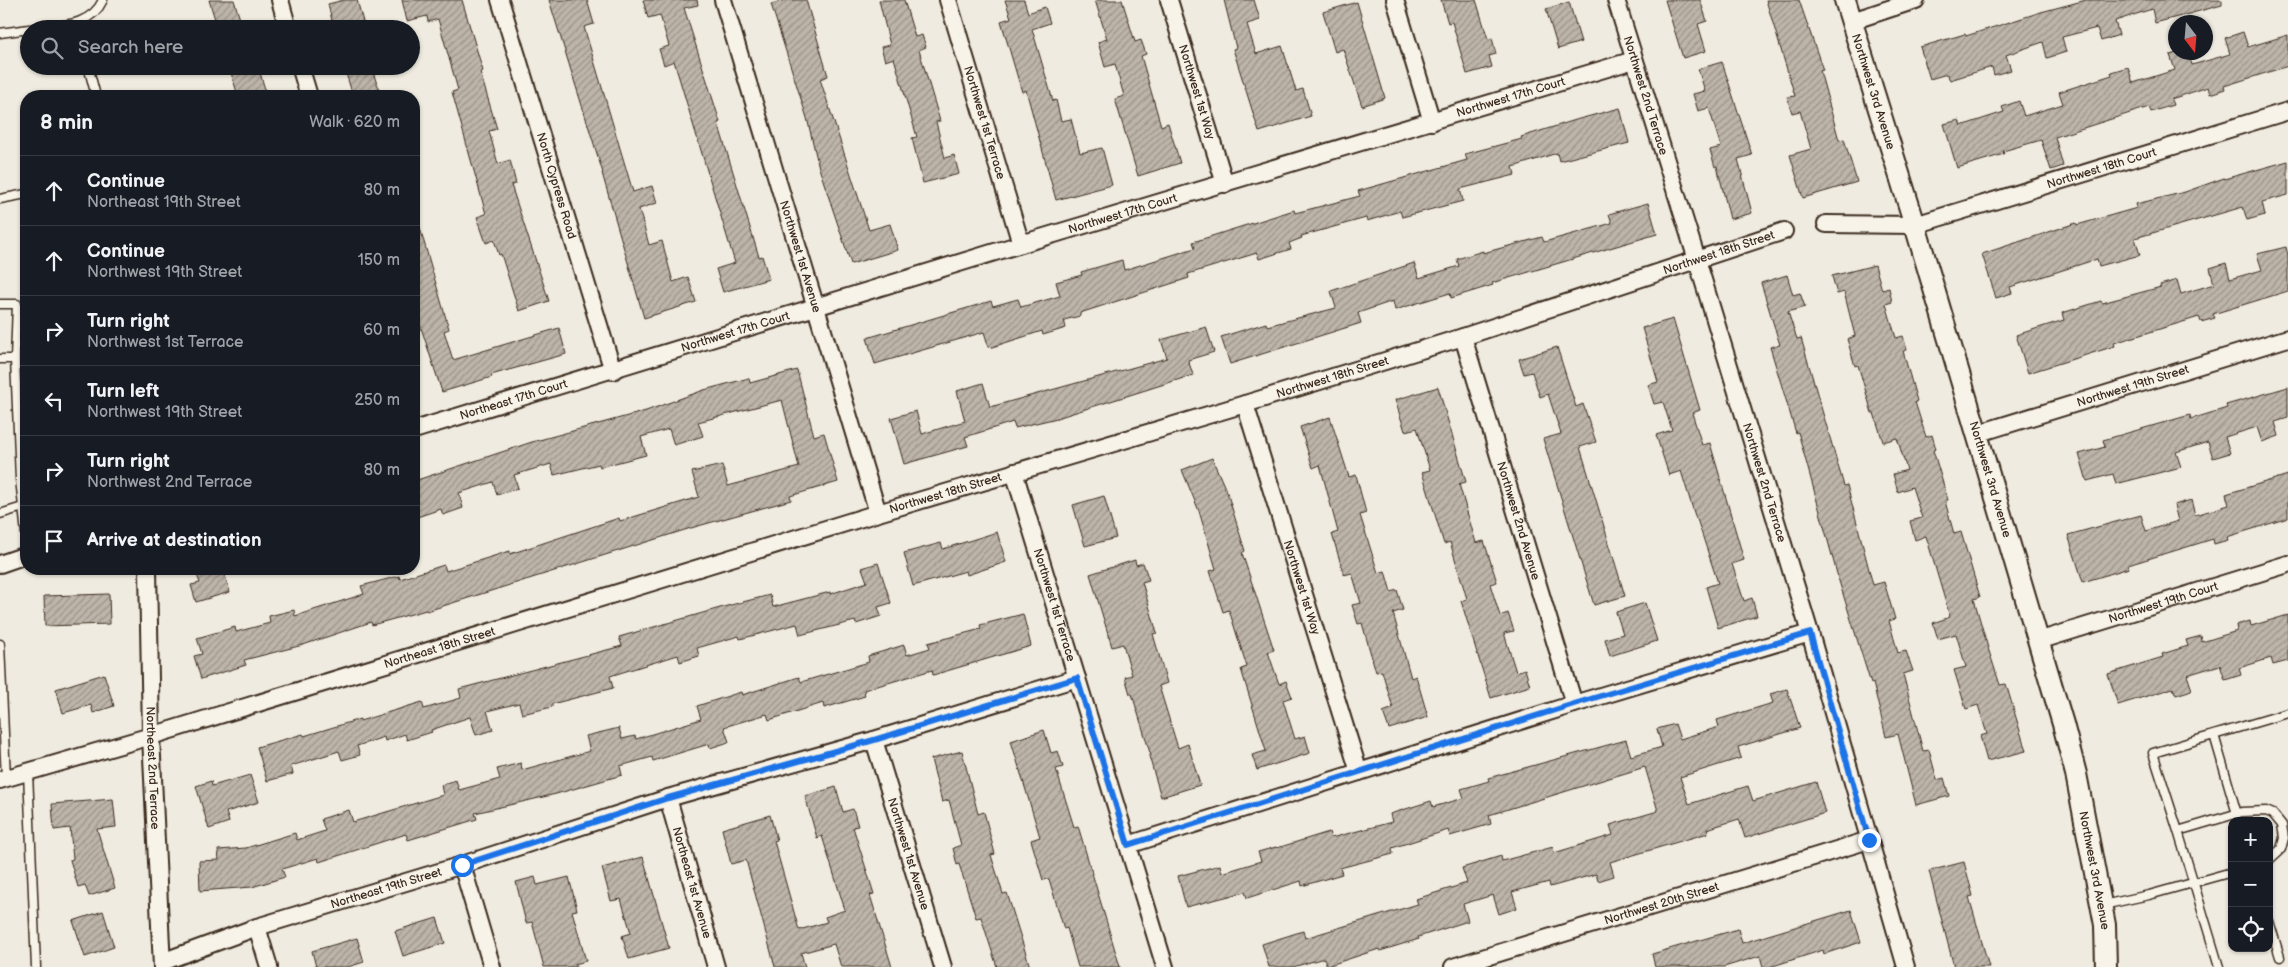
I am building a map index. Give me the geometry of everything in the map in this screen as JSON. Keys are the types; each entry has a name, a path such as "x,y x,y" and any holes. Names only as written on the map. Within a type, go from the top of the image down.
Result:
{"street":[{"path":"280,0 286,20"},
{"name":"North Cypress Road","path":"500,0 613,371"},
{"name":"Northwest 1st Avenue","path":"723,0 878,513"},
{"name":"Northwest 1st Terrace","path":"948,0 1021,244"},
{"name":"Northwest 1st Way","path":"1169,0 1225,184"},
{"path":"1395,0 1432,122"},
{"name":"Northwest 2nd Terrace","path":"1616,0 1698,260 1810,633 1906,967"},
{"name":"Northwest 3rd Avenue","path":"1845,0 1915,225 2076,774 2105,926 2106,967"},
{"path":"1852,21 1916,0"},
{"name":"Northwest 17th Court","path":"613,371 1021,244 1634,60"},
{"path":"303,75 307,90"},
{"name":"Northwest 18th Court","path":"1915,225 2288,111"},
{"path":"1826,224 1915,225"},
{"name":"Northwest 18th Street","path":"878,513 1463,337 1784,232"},
{"name":"Northwest 2nd Avenue","path":"1463,337 1574,704"},
{"name":"Northwest 19th Street","path":"1976,434 2288,338"},
{"name":"Northeast 17th Court","path":"420,428 613,371"},
{"name":"Northwest 1st Way","path":"1245,404 1359,772"},
{"name":"Northwest 1st Terrace","path":"1014,472 1165,967"},
{"name":"Northeast 18th Street","path":"3,779 151,736 878,513"},
{"path":"0,564 20,557"},
{"name":"Northwest 19th Court","path":"2038,641 2288,564"},
{"name":"Northeast 2nd Terrace","path":"148,575 151,736 162,965"},
{"path":"1128,845 1574,704 1810,633"},
{"path":"668,798 874,740 1077,678"},
{"name":"Northwest 1st Avenue","path":"874,740 942,967"},
{"name":"Northeast 19th Street","path":"162,965 257,928 462,865 668,798"},
{"name":"Northeast 1st Avenue","path":"668,798 716,967"},
{"name":"Northwest 20th Street","path":"1453,967 1869,840"},
{"path":"462,865 492,967"},
{"path":"257,928 269,967"}],"lane":[{"path":"86,20 97,12 104,0"},
{"path":"0,33 20,30"},
{"path":"90,75 94,90"},
{"path":"0,199 20,195"},
{"path":"0,304 17,304 15,359 20,452"},
{"path":"0,359 15,359"},
{"path":"0,514 20,508"},
{"path":"0,644 3,779"},
{"path":"2219,967 2153,754 2288,713"},
{"path":"2214,735 2237,814"},
{"path":"28,772 36,967"},
{"path":"2178,831 2237,814 2266,811 2278,819 2284,830 2281,849 2273,856"},
{"path":"2101,905 2228,873"},
{"path":"2273,934 2280,957"}],"building":[{"path":"209,0 234,0 240,20 215,20"},
{"path":"344,0 357,0 363,20 332,20 328,4"},
{"path":"402,0 462,0 483,71 480,72 497,129 489,131 498,164 510,160 516,184 511,185 549,301 519,311 501,254 499,255 494,240 486,243 477,217 486,214 452,92 458,90 438,19 428,22 427,16 407,20"},
{"path":"549,0 587,0 594,24 584,27 633,192 652,186 657,203 639,209 649,245 662,241 673,282 688,277 696,302 644,318 603,173"},
{"path":"643,0 697,0 698,5 684,8 720,122 718,123 759,257 762,256 769,279 723,292 716,269 735,263 674,61 664,65 659,49 669,46 660,15 648,18"},
{"path":"785,0 806,0 828,76 820,79 869,230 890,224 898,250 851,264 819,168 807,118 771,4"},
{"path":"879,0 904,0 915,37 922,35 926,47 919,50 940,121 936,122 945,158 954,155 959,174 923,183 912,138 917,137 894,58 885,61 881,47 890,45"},
{"path":"1005,0 1024,0 1028,13 1045,7 1050,23 1032,29 1053,101 1056,100 1061,121 1071,119 1080,153 1102,148 1112,185 1056,200 1026,90 1022,92 1001,21 1011,18"},
{"path":"1095,0 1122,0 1135,42 1141,40 1146,54 1141,56 1161,126 1168,123 1180,163 1138,176 1115,99 1124,96 1115,64 1105,67 1098,42 1107,39"},
{"path":"1224,0 1254,0 1260,20 1247,24 1256,54 1282,46 1296,91 1303,89 1311,116 1259,132 1233,49 1236,48"},
{"path":"1441,0 1476,0 1488,39 1492,38 1496,54 1489,56 1492,67 1467,74 1452,22 1448,23"},
{"path":"1665,0 1700,0 1707,21 1698,24 1706,51 1683,58"},
{"path":"1766,0 1799,0 1823,70 1820,71 1839,140 1844,139 1857,182 1803,198 1790,155 1811,149 1800,111 1792,113 1787,97 1795,96"},
{"path":"2086,0 2222,0 2222,5 2185,15 2168,15 2168,20 2155,23 2152,9 2115,21 2119,35 2101,41 2097,28 2062,37 2066,52 2047,58 2043,42 2006,55 2011,70 1994,75 1992,67 1950,80 1947,74 1930,79 1920,47 1965,34 1966,36"},
{"path":"1357,2 1385,98 1362,106 1343,49 1335,52 1323,12"},
{"path":"1569,2 1581,42 1558,49 1546,9"},
{"path":"2243,32 2248,47 2288,35 2288,66 2224,86 2225,89 2210,94 2208,87 2171,99 2173,105 2151,112 2149,107 2055,137 2063,166 2051,170 2041,140 2003,151 2004,154 1957,168 1944,124 1959,120 1961,126 2004,112 2002,107 2019,101 2024,116 2063,104 2059,92 2112,75 2111,72 2128,67 2133,83 2175,70 2172,60 2190,60 2192,65 2213,60 2230,54 2225,38"},
{"path":"1722,62 1752,155 1738,159 1752,213 1730,219 1717,166 1715,167 1710,150 1721,147 1709,108 1698,111 1693,94 1705,91 1698,69"},
{"path":"232,75 261,75 265,90 236,90"},
{"path":"347,75 374,75 379,90 351,90"},
{"path":"1620,108 1629,143 1559,161 1557,153 1513,167 1515,175 1460,189 1463,201 1402,217 1400,211 1367,221 1366,218 1301,236 1302,238 1289,243 1291,249 1259,259 1257,253 1188,274 1189,278 1080,313 1080,316 1064,320 1066,328 1043,335 1042,331 989,348 984,332 875,364 867,338 991,301 993,306 1018,299 1021,307 1060,296 1056,282 1082,275 1081,272 1122,260 1124,270 1195,248 1193,242 1294,210 1295,213 1360,196 1358,191 1467,160 1465,154 1522,139 1521,137"},
{"path":"2288,161 2288,195 2262,202 2265,215 2247,220 2243,207 2135,238 2140,255 2099,266 2097,259 2010,287 2012,293 1996,298 1982,254 2076,223 2077,225 2137,208 2136,204 2185,192 2224,178"},
{"path":"1648,203 1657,234 1492,283 1493,285 1451,298 1450,293 1395,310 1393,301 1358,313 1361,323 1230,364 1221,337 1266,323 1267,326 1336,308 1331,291 1414,263 1419,278 1459,266 1457,259 1483,251 1483,253 1542,237 1544,242 1612,223 1609,214"},
{"path":"420,228 449,329 444,331 453,360 559,328 566,354 491,375 492,377 442,392 420,324"},
{"path":"2286,247 2288,255 2288,291 2213,314 2215,318 2201,322 2199,317 2114,343 2115,346 2028,373 2016,335 2064,320 2062,313 2101,301 2102,303 2161,287 2160,285 2177,280 2181,294 2214,284 2210,268 2226,263 2230,279 2262,270 2257,254"},
{"path":"1875,265 1882,290 1889,288 1892,302 1886,304 1896,338 1903,336 1907,350 1903,351 1917,401 1915,402 1926,437 1932,435 1936,449 1933,450 1948,500 1945,501 1954,534 1961,532 1980,597 1974,599 1988,648 2000,685 2006,684 2026,751 1987,761 1980,736 1987,734 1978,705 1966,709 1954,670 1966,667 1956,634 1938,639 1933,623 1950,617 1926,536 1915,540 1910,521 1922,518 1912,487 1898,492 1893,474 1907,470 1897,438 1883,442 1874,413 1872,413 1858,365 1855,366 1847,339 1855,336 1844,292 1837,294 1832,276"},
{"path":"1787,275 1793,295 1800,293 1805,307 1788,312 1797,339 1801,338 1844,486 1847,485 1873,585 1884,582 1895,619 1889,621 1898,653 1906,651 1913,671 1903,674 1923,751 1929,750 1937,780 1944,778 1949,796 1916,805 1898,734 1886,737 1873,683 1871,684 1839,581 1798,432 1796,433 1770,347 1780,345 1761,283"},
{"path":"1673,319 1700,410 1692,413 1702,445 1710,443 1744,560 1732,564 1744,601 1752,598 1757,616 1718,628 1706,587 1718,583 1681,471 1669,475 1656,435 1672,430 1663,402 1654,404 1648,385 1658,382 1642,328"},
{"path":"1206,327 1214,352 1188,360 1193,375 1057,418 1015,428 1013,422 965,437 968,446 904,464 891,418 916,411 922,434 965,421 957,391 983,383 990,407 1167,358 1161,340"},
{"path":"1557,347 1576,407 1583,404 1596,442 1580,447 1625,596 1594,605 1543,439 1561,434 1548,394 1540,397 1532,372 1524,374 1519,359"},
{"path":"797,370 814,436 824,433 838,482 790,496 791,500 691,528 427,611 372,625 371,622 303,645 244,660 246,665 201,679 194,656 202,654 197,638 235,627 236,632 270,623 269,616 294,610 295,616 364,594 361,586 399,576 400,579 420,575 420,573 444,565 446,571 510,551 510,554 619,518 620,521 699,497 692,472 722,465 728,486 799,467 782,400 698,422 703,436 674,445 669,429 641,437 646,455 600,467 599,464 554,475 551,464 514,475 518,488 497,495 493,482 459,493 463,508 443,515 441,509 420,516 420,479 532,442 646,411 704,390 749,378 750,383"},
{"path":"1438,387 1466,482 1459,484 1476,543 1484,541 1497,582 1490,584 1500,616 1508,613 1514,631 1504,633 1516,672 1525,669 1530,686 1491,698 1461,601 1467,599 1450,542 1444,544 1422,472 1430,470 1417,428 1405,431 1395,400"},
{"path":"2288,387 2288,418 2275,422 2279,436 2262,442 2257,427 2225,437 2230,453 2213,458 2208,442 2176,452 2181,467 2116,484 2113,474 2087,481 2079,454 2105,447 2103,440 2190,415 2191,419 2227,408 2226,405"},
{"path":"1330,417 1349,477 1356,475 1366,513 1360,515 1378,573 1385,571 1391,592 1397,590 1403,610 1393,613 1411,678 1416,676 1428,717 1389,729 1383,712 1393,708 1382,671 1376,672 1362,623 1358,624 1352,605 1361,603 1352,573 1344,575 1332,534 1338,532 1320,465 1313,468 1300,427"},
{"path":"1212,458 1228,495 1245,551 1242,553 1274,650 1268,652 1279,684 1286,681 1292,697 1283,700 1295,739 1305,736 1310,753 1257,770 1252,755 1266,751 1241,669 1247,667 1229,610 1223,612 1210,571 1216,569 1199,511 1182,470"},
{"path":"2288,475 2288,518 2227,537 2228,540 2214,544 2213,539 2128,565 2129,568 2083,582 2068,535 2141,515 2146,531 2178,521 2174,505 2191,500 2195,515 2229,505 2226,494"},
{"path":"1104,496 1116,538 1085,546 1073,505"},
{"path":"997,532 1006,562 967,575 966,571 913,586 904,553 941,543 943,549"},
{"path":"1135,560 1136,565 1143,563 1149,580 1142,582 1157,633 1153,634 1167,683 1159,686 1178,748 1188,744 1200,785 1161,797 1149,756 1151,756 1125,677 1132,675 1123,644 1112,647 1090,574"},
{"path":"878,563 891,603 878,607 881,616 856,624 855,621 800,635 797,624 740,639 739,636 697,648 699,656 680,662 678,655 610,676 613,688 552,704 552,707 522,714 519,703 487,711 493,730 476,735 470,717 407,740 405,734 385,741 384,737 357,746 360,755 342,760 339,751 291,766 293,774 267,781 257,747 303,734 304,736 360,719 360,721 422,702 424,709 461,698 459,689 622,646 619,637 727,606 770,595 773,607 830,592 830,594 867,582 862,568"},
{"path":"197,575 225,575 230,592 196,602 191,585 200,583"},
{"path":"109,594 110,624 45,626 44,596"},
{"path":"1645,603 1657,641 1610,656 1605,639 1623,634 1616,612"},
{"path":"1023,614 1031,646 933,675 932,670 864,690 865,696 824,708 823,703 769,720 767,714 724,727 729,742 710,748 709,744 653,761 652,757 620,766 622,775 556,794 475,813 477,819 408,840 406,834 319,862 318,858 282,869 285,877 252,887 200,891 199,861 219,860 218,850 246,848 295,833 297,840 325,831 321,819 349,810 353,822 443,795 441,785 456,780 459,790 500,779 497,769 521,763 522,770 590,751 586,736 619,728 622,739 635,736 636,739 701,719 697,706 741,692 742,695 799,677 801,682 869,662 868,656 904,645 907,655 930,648 928,643 981,629 980,625"},
{"path":"2288,615 2288,661 2273,665 2271,658 2239,668 2241,675 2225,680 2220,665 2187,675 2192,690 2176,695 2173,688 2118,705 2108,674 2163,657 2162,654 2188,646 2186,640 2201,636 2202,642 2237,631 2236,625 2250,621 2251,626"},
{"path":"104,674 114,706 93,713 91,705 63,713 56,689"},
{"path":"1787,689 1800,728 1738,747 1741,758 1680,777 1689,804 1748,786 1753,801 1816,782 1825,813 1745,838 1739,819 1707,829 1708,833 1610,862 1614,876 1598,881 1596,874 1550,887 1549,882 1512,892 1517,908 1499,914 1493,895 1463,904 1468,921 1418,937 1419,939 1380,951 1379,949 1327,966 1324,958 1293,967 1269,967 1262,944 1303,931 1305,938 1418,904 1416,899 1467,883 1462,868 1501,856 1502,861 1553,847 1554,853 1613,835 1610,825 1658,811 1645,767 1489,815 1491,824 1450,836 1448,830 1392,848 1393,854 1340,868 1342,874 1302,886 1301,881 1247,898 1245,892 1186,907 1178,876 1220,865 1222,873 1261,861 1258,852 1329,832 1331,838 1392,822 1390,814 1431,801 1433,807 1464,798 1461,789 1489,781 1488,778 1626,740 1631,756 1662,747 1657,729 1675,724 1680,739 1719,727 1717,720 1773,703 1770,694"},
{"path":"1044,730 1051,753 1058,751 1063,767 1056,769 1074,827 1078,826 1120,967 1078,967 1067,928 1064,929 1049,879 1043,880 1031,840 1040,837 1011,741"},
{"path":"962,751 978,814 984,812 995,854 991,855 1003,894 1007,893 1030,967 997,967 981,917 976,918 959,864 957,865 953,848 961,845 949,800 942,802 931,759"},
{"path":"250,775 259,802 226,812 229,822 209,829 196,786 211,781 212,786"},
{"path":"836,787 843,812 853,809 858,826 853,827 874,894 870,895 892,967 841,967 834,944 801,953 805,967 775,967 746,860 731,864 722,829 770,815 777,840 774,841 799,930 827,922 825,917 845,910 822,836 817,838 805,796"},
{"path":"113,799 116,827 97,829 115,888 89,896 85,885 78,887 70,860 73,859 70,828 54,830 52,804"},
{"path":"643,857 669,948 629,959 622,936 631,933 621,899 611,901 602,868"},
{"path":"1964,862 1973,896 1969,897 1989,967 1954,967 1929,871"},
{"path":"535,877 537,885 569,877 577,910 572,911 586,961 575,964 576,967 544,967 532,922 526,923 516,882"},
{"path":"1851,910 1861,942 1824,954 1823,950 1770,967 1763,967 1760,956 1724,967 1655,967 1652,954 1738,929 1742,943"},
{"path":"103,911 114,947 85,957 73,921"},
{"path":"437,918 445,943 403,956 395,931"},
{"path":"357,938 364,962 348,967 316,967 312,951"}],"route":[{"path":"462,865 668,798 874,740 1077,678 1128,845 1574,704 1810,633 1869,840"}]}
